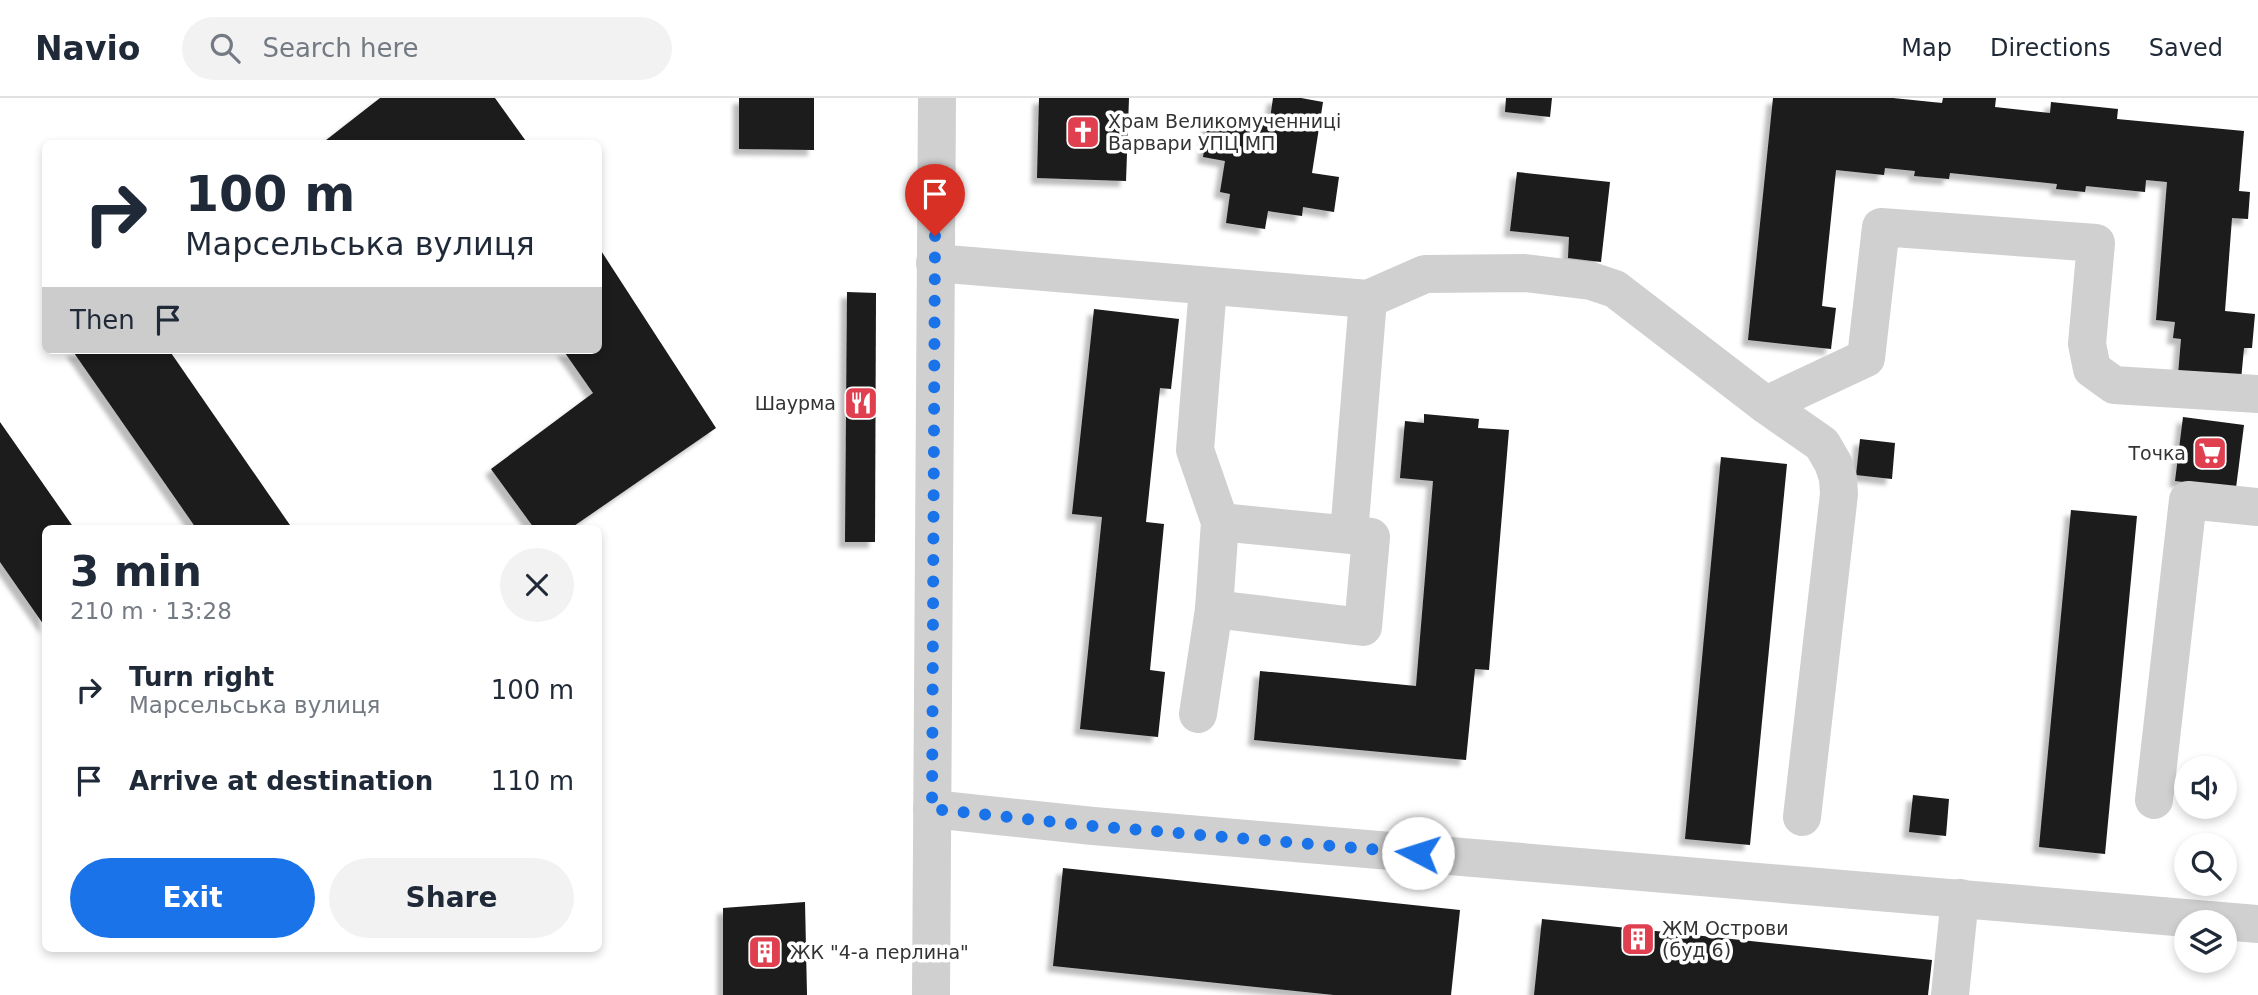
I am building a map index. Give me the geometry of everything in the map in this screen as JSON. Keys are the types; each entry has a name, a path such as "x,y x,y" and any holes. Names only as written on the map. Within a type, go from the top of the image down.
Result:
{"street":[{"path":"931,995 937,98"},
{"path":"1766,405 1866,358 1881,226 2096,243 2087,344 2092,369 2114,385 2258,394"},
{"path":"935,263 1368,299 1425,274 1525,273 1591,281 1615,289 1766,405 1822,444 1833,463 1839,494 1802,817"},
{"path":"1198,714 1214,609 1220,522 1195,450 1208,287"},
{"path":"1349,534 1368,299"},
{"path":"2154,800 2188,500 2258,507"},
{"path":"1214,609 1363,626 1371,537 1220,522"},
{"path":"932,809 1093,826 2258,924"},
{"path":"1950,995 1960,898"}],"building":[{"path":"380,98 495,98 525,140 326,140"},
{"path":"739,98 814,98 814,150 739,149"},
{"name":"Храм Великомученниці Варвари УПЦ МП","path":"1039,98 1129,98 1126,181 1037,178"},
{"path":"1273,98 1301,98 1323,102 1312,173 1339,177 1334,212 1303,207 1302,216 1268,211 1265,229 1226,223 1230,194 1220,192 1225,161 1203,157 1208,122 1239,127 1241,115 1270,119"},
{"path":"1506,98 1552,98 1550,117 1505,112"},
{"path":"1773,98 1893,98 1942,103 1943,98 1996,98 1995,107 2050,113 2051,102 2118,109 2117,119 2244,131 2239,191 2250,192 2248,219 2232,218 2225,311 2255,314 2252,348 2244,348 2241,380 2178,375 2181,339 2173,338 2175,322 2156,320 2167,182 2146,180 2145,192 2086,186 2085,192 2056,189 2057,184 1950,173 1949,179 1914,176 1915,171 1885,168 1884,175 1836,170 1822,306 1836,308 1831,349 1748,340"},
{"path":"1517,172 1610,182 1601,262 1568,258 1569,237 1510,231"},
{"path":"602,252 716,428 575,525 532,525 491,469 593,393 566,354 602,354"},
{"path":"847,292 876,293 875,542 845,542"},
{"path":"1094,309 1179,319 1171,389 1160,388 1146,522 1164,524 1150,670 1165,672 1158,737 1080,729 1102,517 1072,514"},
{"path":"75,354 172,354 290,525 194,525"},
{"path":"1424,414 1479,419 1478,428 1509,430 1489,670 1475,669 1466,760 1254,740 1260,671 1416,686 1433,481 1400,478 1405,421 1424,423"},
{"name":"Точка","path":"2183,417 2244,425 2236,488 2175,481"},
{"path":"0,422 72,525 42,525 42,622 0,562"},
{"path":"1860,439 1895,443 1892,479 1856,475"},
{"path":"1721,457 1787,464 1750,845 1685,839"},
{"path":"2071,510 2137,516 2105,854 2039,847"},
{"path":"1913,795 1949,799 1946,836 1909,832"},
{"path":"1063,868 1460,910 1451,995 1334,995 1053,966"},
{"name":"ЖК \"4-а перлина\"","path":"805,902 807,995 723,995 723,908"},
{"name":"ЖМ Острови (буд 6)","path":"1542,919 1932,960 1928,995 1534,995"}],"place":[{"name":"Храм Великомученниці Варвари УПЦ МП","path":"1083,132"},
{"name":"Шаурма","path":"861,403"},
{"name":"Точка","path":"2210,453"},
{"name":"ЖМ Острови (буд 6)","path":"1638,939"},
{"name":"ЖК \"4-а перлина\"","path":"765,952"}],"route":[{"path":"935,236 932,809 1093,826 1418,853"}]}
